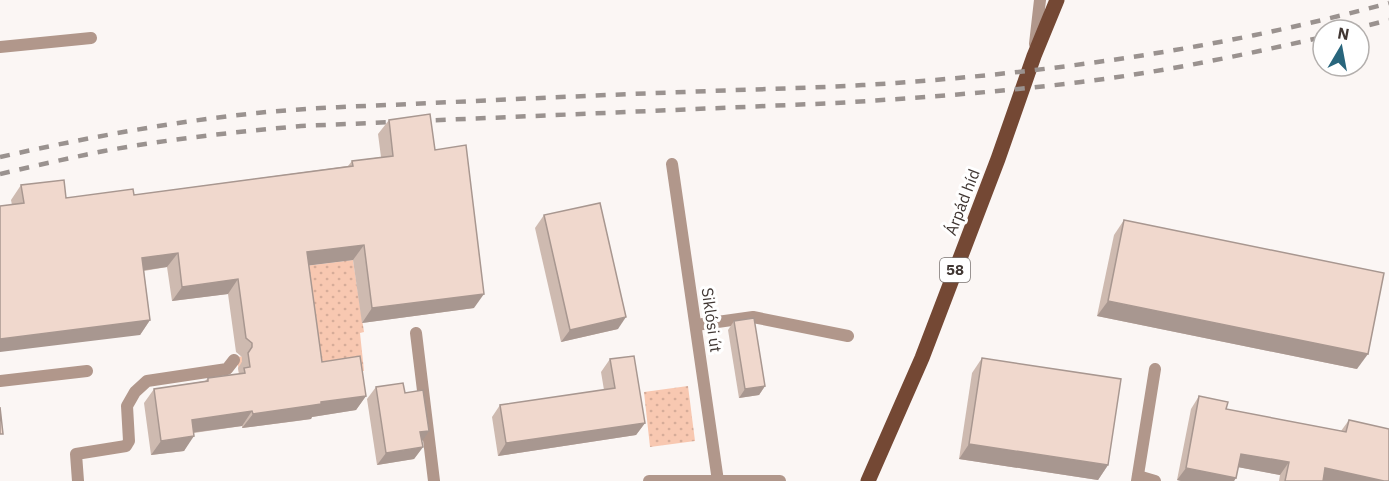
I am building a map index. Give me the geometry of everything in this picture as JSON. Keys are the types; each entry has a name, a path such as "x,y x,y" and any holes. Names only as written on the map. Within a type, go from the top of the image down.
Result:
{"main road":[{"name":"Árpád híd","path":"868,481 922,358 1057,0"}],"street":[{"path":"1034,56 1040,0"},
{"path":"0,47 91,38"},
{"name":"Siklósi út","path":"672,164 717,481"},
{"path":"696,325 753,317 848,336"},
{"path":"416,333 434,481"},
{"path":"78,481 76,454 126,446 129,441 127,406 135,392 147,381 227,369 234,360"},
{"path":"1155,369 1138,478 1155,481"},
{"path":"0,381 87,371"},
{"path":"649,481 780,481"}],"shaded area":[{"path":"353,260 364,332 360,333 364,371 240,382 237,357 308,347 297,267"},
{"path":"688,386 695,441 650,447 644,392"}],"building":[{"path":"430,114 435,150 466,145 484,294 372,308 364,245 307,252 322,362 360,356 366,396 253,414 252,411 192,420 194,436 161,441 154,389 245,373 244,368 250,367 248,353 252,347 252,343 246,338 238,279 182,287 178,253 142,258 150,320 0,339 0,206 24,203 21,185 64,180 66,198 133,189 134,195 353,166 352,161 393,156 389,120"},
{"path":"600,203 626,317 570,330 544,215"},
{"path":"1124,220 1384,273 1368,354 1108,301"},
{"path":"754,318 765,386 745,389 734,321"},
{"path":"634,356 645,423 506,443 500,405 615,388 610,359"},
{"path":"982,358 1121,379 1108,465 969,444"},
{"path":"403,383 405,393 423,390 429,431 420,432 423,447 386,453 376,387"},
{"path":"1199,396 1228,402 1226,409 1346,432 1349,420 1389,429 1389,481 1325,468 1323,481 1285,481 1289,462 1241,454 1236,478 1186,468"},
{"path":"0,407 3,434 0,434"}],"railway":[{"path":"0,157 160,126 279,111 843,86 1021,72 1206,44 1328,19 1389,3"},
{"path":"1371,25 1389,20"},
{"path":"0,174 128,147 202,136 301,126 836,103 1020,89 1173,68 1311,40"}]}
